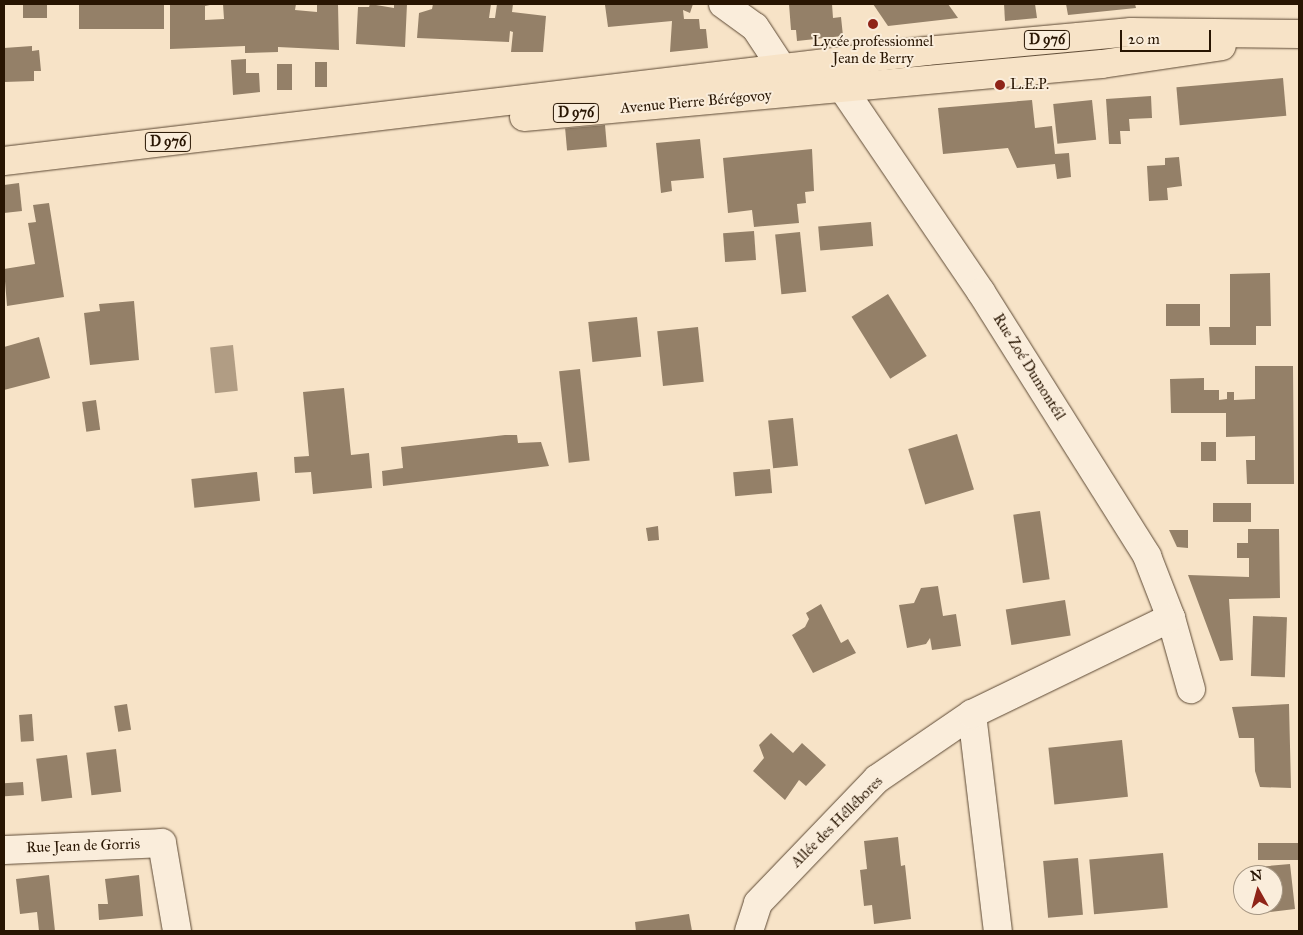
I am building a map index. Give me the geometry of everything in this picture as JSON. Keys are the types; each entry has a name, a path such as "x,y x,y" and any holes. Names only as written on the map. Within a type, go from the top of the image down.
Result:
{"main road":[{"name":"D 976","path":"788,67 1131,32 1299,34"},
{"name":"D 976","path":"832,90 1102,64 1299,34"},
{"name":"Avenue Pierre Bérégovoy","path":"4,161 788,67"},
{"name":"Avenue Pierre Bérégovoy","path":"332,123 437,125 832,90"}],"street":[{"path":"723,4 755,27 788,67 789,93"},
{"name":"Rue Zoé Dumontéil","path":"834,62 832,90 981,292 1147,556 1171,618 1191,689"},
{"name":"Allée des Héllébores","path":"749,931 758,903 877,779 972,714 1171,618"},
{"path":"972,714 998,931"},
{"name":"Rue Jean de Gorris","path":"4,850 162,844 177,931"}],"shaded area":[{"path":"233,345 238,391 215,393 210,347"}],"building":[{"path":"23,4 47,4 47,18 23,18"},
{"path":"79,4 164,4 164,29 79,29"},
{"path":"170,4 215,4 205,6 205,20 224,19 223,4 296,4 295,10 317,12 317,4 338,4 339,50 278,47 278,52 245,53 245,46 170,49"},
{"path":"370,4 394,8 394,4 407,4 405,47 356,44 358,7 369,7"},
{"path":"433,4 491,4 489,18 495,18 497,4 513,4 512,12 546,16 543,52 511,52 513,32 510,31 509,42 417,38 419,13 432,9"},
{"path":"693,4 690,13 683,10 684,19 699,19 700,29 706,29 708,48 670,52 672,21 608,27 605,5"},
{"path":"789,4 832,4 833,18 841,17 843,36 797,41 796,30 791,30"},
{"path":"873,4 948,4 958,18 888,26"},
{"path":"1004,4 1035,4 1037,18 1005,21"},
{"path":"1066,4 1135,4 1136,8 1068,15"},
{"path":"32,46 32,51 39,50 41,71 34,71 34,81 4,82 4,48"},
{"path":"246,59 246,73 259,73 260,92 233,95 231,60"},
{"path":"315,62 327,62 327,87 315,87"},
{"path":"277,64 292,64 292,90 277,90"},
{"path":"1283,78 1286,116 1180,125 1176,87"},
{"path":"1151,96 1152,118 1129,119 1130,131 1120,131 1121,144 1109,144 1106,99"},
{"path":"1032,100 1035,128 1052,126 1055,154 1069,153 1071,177 1057,179 1055,164 1017,168 1008,148 943,154 938,108"},
{"path":"1092,100 1096,140 1057,144 1053,104"},
{"path":"605,125 607,147 567,150 565,128"},
{"path":"700,139 704,178 671,181 672,191 661,193 656,143"},
{"path":"812,149 814,191 805,192 806,203 797,204 799,223 754,227 752,210 728,213 723,158"},
{"path":"1179,157 1182,186 1167,188 1168,200 1149,201 1147,166 1165,165 1165,158"},
{"path":"19,183 22,211 4,213 4,185"},
{"path":"49,203 64,297 7,306 4,269 35,264 28,223 36,222 33,205"},
{"path":"871,222 873,246 820,251 818,227"},
{"path":"754,231 756,260 725,262 723,233"},
{"path":"800,232 806,292 781,294 775,235"},
{"path":"1270,273 1271,326 1256,326 1256,345 1210,345 1209,327 1230,327 1230,274"},
{"path":"888,294 927,356 890,379 852,317"},
{"path":"134,301 139,360 90,365 84,313 100,311 99,304"},
{"path":"1166,304 1200,304 1200,326 1166,326"},
{"path":"637,317 641,357 592,362 588,322"},
{"path":"698,327 704,382 663,386 657,331"},
{"path":"39,337 50,378 4,390 4,347"},
{"path":"1255,366 1293,366 1294,484 1247,484 1246,460 1255,460 1255,436 1226,437 1226,413 1171,413 1170,379 1204,378 1204,390 1219,390 1219,400 1227,399 1227,392 1234,392 1234,400 1255,399"},
{"path":"580,369 590,460 569,463 559,371"},
{"path":"344,388 351,455 369,453 372,488 313,494 311,472 295,473 294,457 309,456 303,392"},
{"path":"96,400 100,430 86,432 82,402"},
{"path":"793,418 798,466 773,468 768,421"},
{"path":"957,434 974,489 925,504 908,449"},
{"path":"517,435 518,443 541,442 549,466 383,486 382,471 403,468 401,447"},
{"path":"1201,442 1216,442 1216,461 1201,461"},
{"path":"770,469 772,493 735,496 733,472"},
{"path":"257,472 260,501 194,508 191,479"},
{"path":"1213,503 1251,503 1251,522 1213,522"},
{"path":"1040,511 1050,579 1023,583 1013,515"},
{"path":"658,526 659,540 648,541 646,528"},
{"path":"1248,529 1279,529 1280,598 1229,599 1233,660 1220,661 1188,575 1249,577 1249,558 1237,558 1237,543 1248,543"},
{"path":"1169,530 1188,530 1188,548 1177,547"},
{"path":"938,586 943,616 956,614 961,646 932,650 930,638 926,644 907,648 899,605 914,603 921,588"},
{"path":"1065,600 1071,636 1011,645 1006,609"},
{"path":"821,604 841,643 848,639 856,653 813,673 792,635 805,627 809,619 806,613"},
{"path":"1253,616 1287,617 1285,677 1251,676"},
{"path":"127,704 131,730 118,732 114,706"},
{"path":"1289,704 1291,788 1260,787 1255,771 1254,738 1239,738 1232,707"},
{"path":"32,714 34,741 21,742 19,715"},
{"path":"771,733 793,753 802,743 826,765 806,786 799,780 785,800 753,771 764,758 759,745"},
{"path":"1122,740 1128,797 1054,804 1048,748"},
{"path":"116,749 121,792 91,795 86,753"},
{"path":"67,755 72,798 41,801 36,759"},
{"path":"23,782 24,795 5,796 4,783"},
{"path":"898,837 901,866 905,865 911,919 874,924 872,905 864,906 860,870 867,869 864,841"},
{"path":"1258,843 1298,843 1298,860 1258,860"},
{"path":"1163,853 1168,908 1094,914 1089,859"},
{"path":"1078,858 1083,915 1048,918 1043,861"},
{"path":"1290,864 1295,909 1283,910 1283,865 1279,865"},
{"path":"49,875 55,931 39,931 37,912 20,914 16,879"},
{"path":"139,875 143,916 99,920 98,904 108,904 105,879"},
{"path":"689,914 692,931 636,931 635,922"}],"place":[{"name":"Lycée professionnel Jean de Berry","path":"873,24"},
{"name":"L.E.P.","path":"1000,85"}]}
